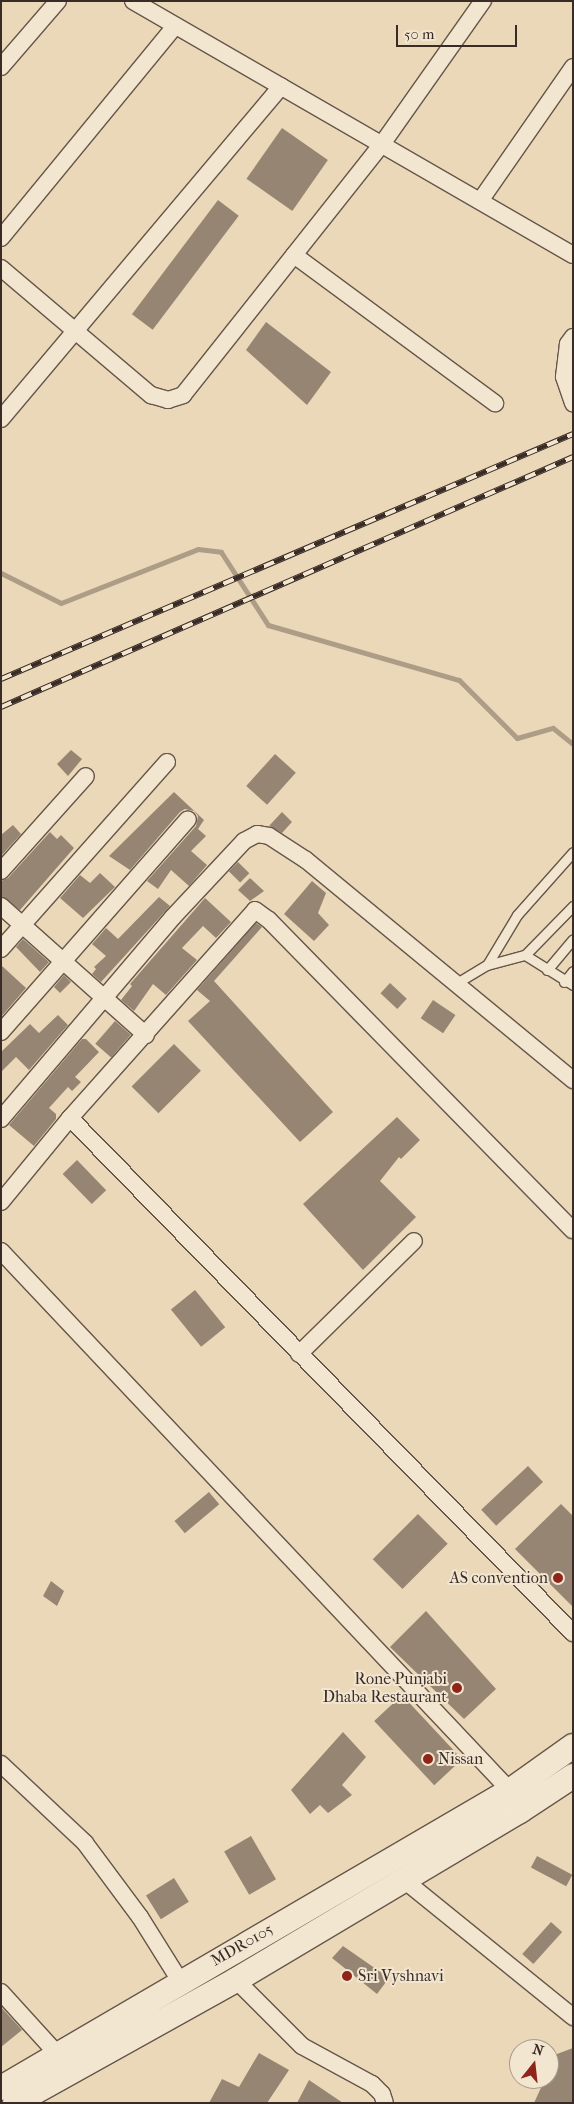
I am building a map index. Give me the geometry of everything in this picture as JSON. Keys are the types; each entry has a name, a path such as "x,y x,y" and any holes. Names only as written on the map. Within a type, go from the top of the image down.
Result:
{"main road":[{"name":"MDR0105","path":"15,2103 236,1980 404,1880 518,1799 573,1746"},
{"name":"MDR0105","path":"1,2088 59,2056 180,1981 484,1805 518,1799 573,1776"}],"street":[{"path":"1,67 58,1"},
{"path":"133,1 152,6 175,26 573,254"},
{"path":"1,268 152,394 168,400 183,395 382,144 483,1"},
{"path":"1,238 175,26"},
{"path":"480,201 573,67"},
{"path":"1,420 281,86"},
{"path":"294,255 495,403"},
{"path":"573,338 568,344 564,376 573,403"},
{"path":"1,949 167,762"},
{"path":"1,871 86,776"},
{"path":"1,1032 64,963 188,819"},
{"path":"4,1109 244,841 257,834 269,836 306,860 573,1080"},
{"path":"1,906 146,1035"},
{"path":"1,1202 70,1118 146,1035 243,920 255,910 269,920 573,1230"},
{"path":"70,1118 573,1633"},
{"path":"299,1354 414,1241"},
{"path":"1,1250 518,1799"},
{"path":"1,1764 84,1843 140,1917 180,1981"},
{"path":"404,1880 573,2017"},
{"path":"236,1980 302,2046 372,2084 382,2094 385,2103"},
{"path":"1,1992 59,2056"}],"lane":[{"path":"487,965 517,915 573,852"},
{"path":"456,984 487,965 525,955 573,906"},
{"path":"547,970 573,939"},
{"path":"525,955 568,984 573,971"}],"building":[{"path":"282,128 328,160 292,211 246,179"},
{"path":"218,200 239,216 153,330 132,314"},
{"path":"266,322 331,372 307,405 246,350"},
{"path":"71,750 82,759 68,776 57,764"},
{"path":"275,754 296,773 267,805 246,786"},
{"path":"174,792 204,820 198,829 206,836 191,851 207,865 189,886 171,870 158,889 147,881 196,826 198,816 194,811 185,809 180,812 130,870 109,856"},
{"path":"282,812 292,822 282,833 269,826"},
{"path":"13,825 21,834 1,856 1,835"},
{"path":"50,832 57,839 61,835 74,848 20,910 1,896 1,881 8,878"},
{"path":"238,862 249,873 240,883 229,871"},
{"path":"100,873 115,887 83,918 60,898 80,875 90,883"},
{"path":"250,878 264,891 250,901 238,890"},
{"path":"312,881 326,893 318,913 329,925 314,941 284,914"},
{"path":"159,897 170,906 101,982 92,974 96,969 94,967 106,956 92,944 106,928 118,939"},
{"path":"205,898 231,922 216,938 203,926 182,948 197,960 166,995 153,984 134,1011 121,1000 132,986 130,984"},
{"path":"256,923 262,927 214,981 333,1112 300,1142 188,1021 210,1001 197,990"},
{"path":"23,939 49,962 40,972 16,947"},
{"path":"1,965 26,988 1,1017"},
{"path":"64,975 71,982 60,993 54,987"},
{"path":"390,983 407,999 397,1009 380,993"},
{"path":"433,1000 455,1015 443,1033 421,1018"},
{"path":"58,1015 68,1025 29,1070 16,1057 1,1072 1,1052 30,1024 39,1033"},
{"path":"115,1021 131,1035 111,1057 95,1044"},
{"path":"82,1039 86,1039 99,1052 75,1077 81,1082 72,1091 68,1087 49,1108 56,1114 56,1119 34,1146 9,1125"},
{"path":"174,1044 201,1071 158,1113 132,1086"},
{"path":"397,1117 420,1140 401,1159 399,1157 380,1181 416,1217 363,1270 303,1204"},
{"path":"77,1160 106,1190 92,1204 63,1174"},
{"path":"195,1290 225,1327 201,1347 171,1310"},
{"path":"528,1466 543,1482 496,1526 481,1510"},
{"path":"209,1492 219,1504 185,1533 175,1521"},
{"name":"AS convention","path":"561,1504 573,1516 573,1607 515,1549"},
{"path":"418,1514 448,1544 402,1589 373,1559"},
{"path":"51,1581 64,1591 57,1606 43,1596"},
{"path":"426,1611 496,1689 464,1719 390,1647"},
{"path":"402,1695 462,1759 434,1785 374,1721"},
{"path":"343,1732 366,1757 342,1785 352,1795 328,1813 320,1805 310,1814 291,1790"},
{"path":"251,1836 276,1879 249,1895 224,1852"},
{"path":"537,1856 572,1875 566,1886 531,1867"},
{"path":"174,1878 189,1902 161,1919 146,1895"},
{"path":"551,1922 562,1932 533,1964 522,1954"},
{"path":"343,1946 389,1978 377,1994 332,1958"},
{"path":"1,2007 22,2030 1,2047"},
{"path":"573,2048 573,2103 534,2103 540,2089 559,2089 559,2053"},
{"path":"259,2053 289,2070 267,2103 209,2103 222,2079 239,2087"},
{"path":"309,2080 343,2103 297,2103"}],"waterway":[{"path":"1,573 61,603 198,549 221,552 268,625 459,680 517,738 553,728 573,744"}],"railway":[{"path":"1,679 573,434"},
{"path":"1,707 573,457"}],"place":[{"name":"AS convention","path":"558,1578"},
{"name":"Rone Punjabi Dhaba Restaurant","path":"457,1688"},
{"name":"Nissan","path":"428,1759"},
{"name":"Sri Vyshnavi","path":"347,1976"}]}
